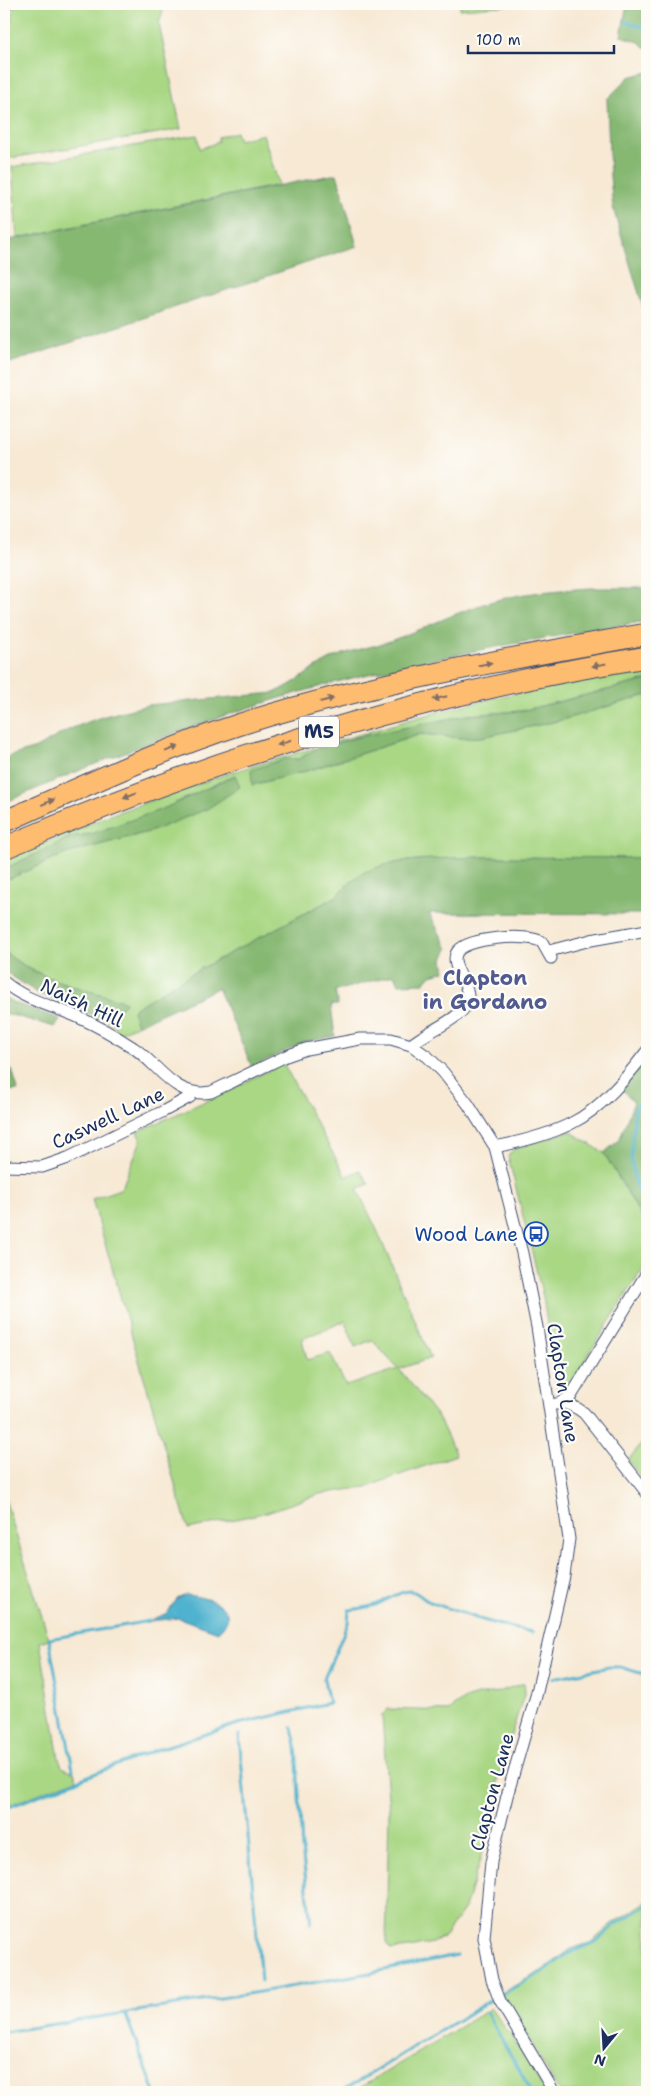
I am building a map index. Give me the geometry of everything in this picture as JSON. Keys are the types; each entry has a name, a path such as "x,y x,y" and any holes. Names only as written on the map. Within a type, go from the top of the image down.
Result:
{"highway":[{"name":"M5","path":"4,822 127,767 242,724 355,692 437,674 647,634"},
{"name":"M5","path":"4,848 85,813 169,781 343,724 443,697 505,683 647,657"}],"street":[{"path":"4,9 6,4"},
{"path":"411,1045 425,1034 458,1015 465,1007 468,1000 467,991 455,959 460,948 481,941 530,937 542,942 550,955 591,940 647,930"},
{"name":"Naish Hill","path":"4,982 11,988 41,1004 80,1018 120,1040 136,1050 174,1085 192,1092"},
{"name":"Clapton Lane","path":"192,1092 211,1092 286,1056 320,1046 360,1039 379,1038 400,1041 411,1045 428,1057 455,1087 495,1147 522,1253 555,1404 564,1514 569,1539 564,1576 536,1696 506,1796 491,1862 484,1938 492,1980 500,2001 554,2092"},
{"path":"495,1147 557,1130 578,1120 623,1080 647,1052"},
{"name":"Caswell Lane","path":"4,1166 42,1167 68,1158 164,1111 190,1097 192,1092"},
{"path":"555,1404 571,1396 647,1274"},
{"path":"555,1404 576,1407 584,1413 647,1494"}],"green space":[{"path":"15,4 203,4 164,7 159,24 181,129 4,158 4,58"},
{"path":"459,4 526,4 460,9"},
{"path":"627,4 647,4 647,50 639,42 621,36"},
{"path":"647,72 647,320 613,208 607,99 629,77"},
{"path":"236,132 239,140 263,134 279,185 17,238 12,167 197,135 200,149 218,142 218,137"},
{"path":"337,174 357,246 4,365 4,241"},
{"path":"591,588 647,588 647,621 475,651 326,685 186,729 49,783 4,803 4,758 36,748 70,729 101,717 148,705 274,693 333,658 387,642 483,604 532,593"},
{"path":"647,670 647,680 521,711 468,715 358,737 314,750 299,759 284,759 252,785 310,770 421,734 460,738 481,737 558,721 647,695 647,858 481,857 403,861 352,880 337,896 191,974 135,1008 133,1012 137,1025 118,1033 114,1024 106,1020 126,1002 78,988 46,976 16,961 4,951 4,881 68,853 152,831 235,775 163,809 91,834 71,837 4,869 4,861 107,816 232,772 419,717 497,697"},
{"path":"647,680 647,695 558,721 481,737 460,738 421,734 310,770 252,785 251,770 285,759 299,759 314,750 358,737 468,715 521,711"},
{"path":"235,775 240,787 207,809 152,831 68,853 4,881 4,869 71,837 91,834 163,809"},
{"path":"481,857 647,858 647,914 429,913 448,949 443,959 445,971 431,975 424,983 399,984 394,975 335,991 338,1005 331,1005 335,1036 304,1042 252,1067 218,988 137,1025 133,1012 135,1008 191,974 337,896 353,880 365,872 379,867 414,860"},
{"path":"4,951 16,961 46,976 78,988 126,1002 106,1020 39,994 4,971"},
{"path":"4,997 14,1003 60,1019 55,1027 4,1013"},
{"path":"647,1058 647,1131 641,1162 643,1178 647,1186 647,1226 604,1153 619,1140 634,1102 621,1088"},
{"path":"283,1063 346,1177 360,1170 369,1184 357,1189 376,1228 431,1358 399,1369 438,1417 456,1455 366,1487 320,1494 264,1513 188,1529 92,1199 120,1189 123,1185 141,1140 137,1132 228,1091","holes":["345,1321 355,1347 372,1340 398,1369 346,1386 330,1353 307,1360 302,1339"]},
{"path":"12,1069 18,1090 6,1091 5,1100 10,1101 10,1104 4,1104 4,1071"},
{"path":"570,1131 604,1153 647,1226 647,1262 563,1395 557,1390 543,1297 508,1156 514,1149"},
{"path":"647,1131 647,1186 642,1172 642,1152"},
{"path":"647,1437 647,1486 628,1460"},
{"path":"4,1496 49,1639 40,1642 59,1759 62,1767 74,1772 77,1779 4,1807"},
{"path":"524,1683 525,1692 503,1759 480,1860 465,1908 445,1936 432,1943 391,1950 386,1943 389,1812 382,1715 388,1709 448,1711 465,1699 498,1692"},
{"path":"647,1901 647,2092 560,2092 501,1993 543,1970 571,1949 592,1942 611,1925"},
{"path":"491,2008 525,2056 545,2092 353,2092"}],"water":[{"path":"332,4 428,4 408,8 366,8"},
{"path":"186,1595 212,1601 225,1610 227,1616 225,1623 218,1632 179,1618 149,1621 167,1613 177,1599"}],"waterway":[{"path":"626,22 647,28"},
{"path":"645,1076 642,1100 635,1108 631,1160 637,1189 647,1209"},
{"path":"4,1809 158,1749 238,1724 329,1703 324,1679 348,1623 349,1610 372,1606 397,1594 410,1591 416,1592 427,1601 468,1615 532,1632"},
{"path":"73,1770 49,1639 149,1621"},
{"path":"553,1678 609,1667 620,1667 647,1675"},
{"path":"292,1728 296,1745 302,1848 311,1924"},
{"path":"239,1735 261,1981"},
{"path":"341,2092 484,2004 546,1970 567,1954 597,1941 615,1925 647,1905"},
{"path":"4,2032 259,1992 370,1973 457,1955"},
{"path":"486,2012 532,2092"},
{"path":"125,2013 155,2092"}],"place":[{"name":"Wood Lane","path":"536,1234"}],"district":[{"name":"Clapton in Gordano","path":"485,990"}]}
